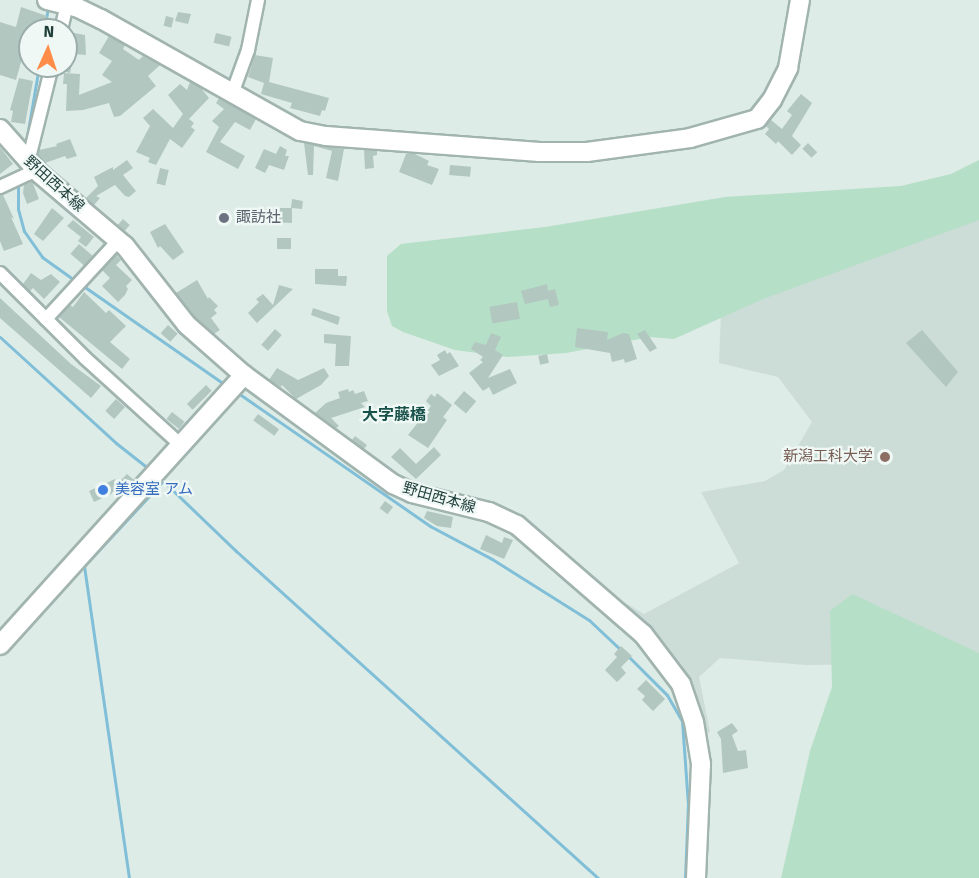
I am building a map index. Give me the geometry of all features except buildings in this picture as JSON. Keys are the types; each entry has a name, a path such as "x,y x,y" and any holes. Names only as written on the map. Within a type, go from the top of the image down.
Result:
{"street":[{"path":"47,0 67,3 150,45 300,131 326,136 539,152 587,152 690,138 757,118 772,100 788,68 800,0"},
{"path":"232,94 248,50 258,0"},
{"path":"64,18 67,3"},
{"path":"0,187 28,174 49,78"},
{"name":"野田西本線","path":"0,129 31,165 132,253 237,385 393,484 412,493 489,512 517,525 643,634 681,684 694,722 701,764 696,878"},
{"path":"46,320 119,240"},
{"path":"0,273 85,358 182,447"},
{"path":"0,645 237,385"}],"shaded area":[{"name":"新潟工科大学","path":"979,205 979,689 905,664 806,665 720,658 699,677 710,732 702,736 692,696 620,610 627,604 644,614 739,563 701,492 765,481 784,470 812,422 778,377 719,363 725,207"}],"green space":[{"path":"979,160 979,220 763,299 674,339 650,337 566,353 508,357 455,350 403,332 392,326 387,311 387,256 401,244 545,227 725,197 901,186 951,174"},
{"path":"852,594 979,653 979,878 781,878 810,751 832,687 830,611"}],"waterway":[{"path":"46,18 48,8"},
{"path":"25,148 37,78"},
{"path":"18,185 18,209 24,231 42,257 77,282"},
{"path":"82,285 227,386"},
{"path":"0,337 116,443 149,469"},
{"path":"238,393 430,526 492,559 589,620 622,651"},
{"path":"159,477 236,551 598,878"},
{"path":"129,878 84,566 163,481"},
{"path":"629,657 667,695 682,721 688,804 685,878"}],"place":[{"name":"諏訪社","path":"224,218"},
{"name":"新潟工科大学","path":"885,457"},
{"name":"美容室 アム","path":"103,490"}],"district":[{"name":"大字藤橋","path":"394,415"}]}
